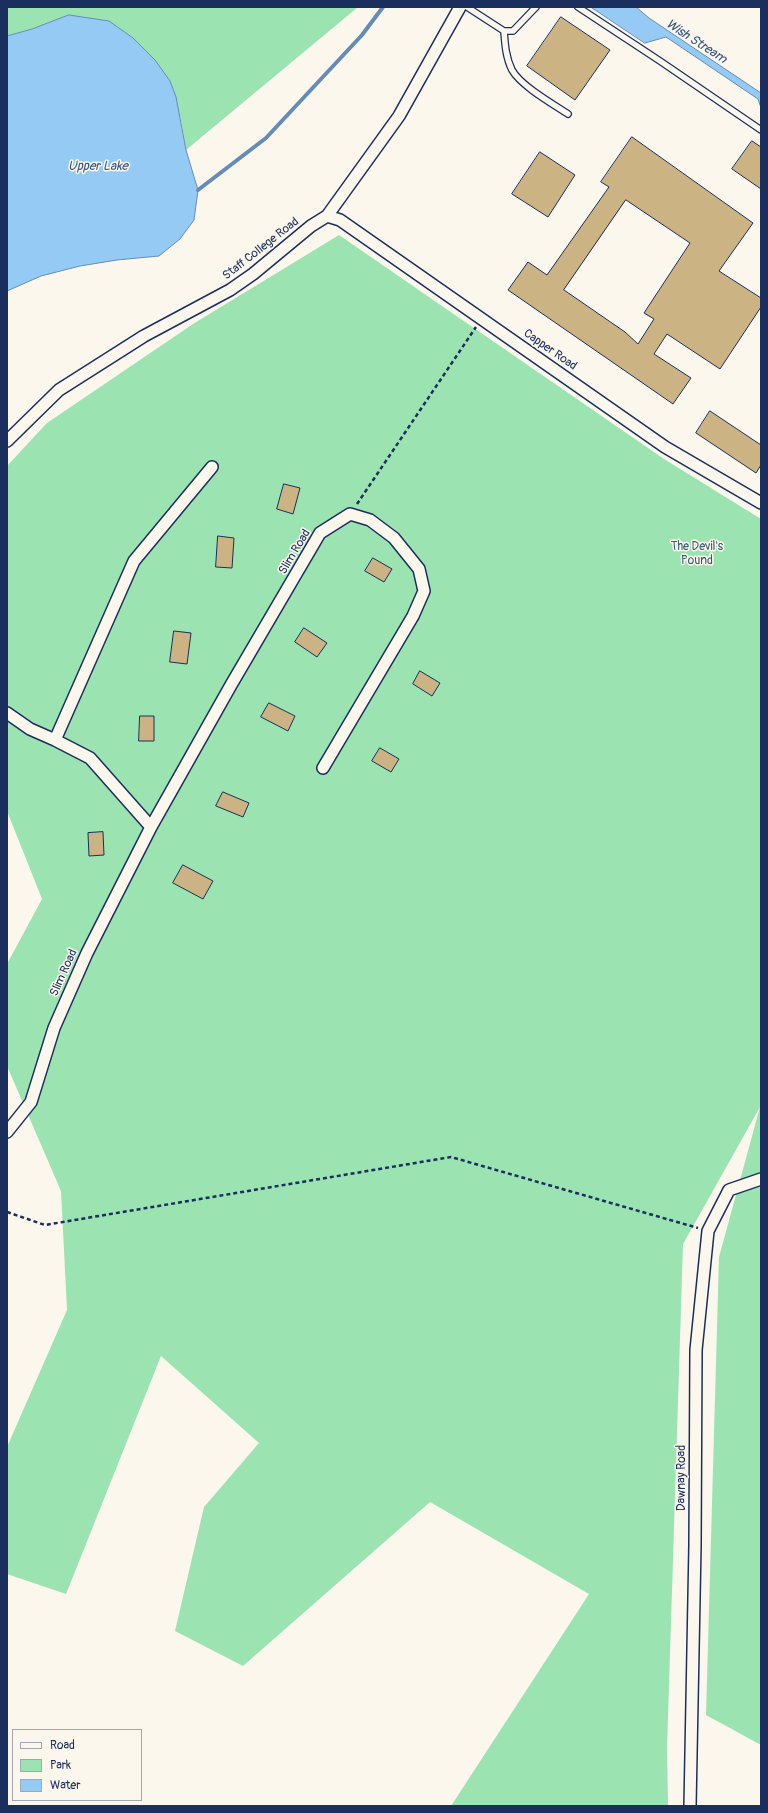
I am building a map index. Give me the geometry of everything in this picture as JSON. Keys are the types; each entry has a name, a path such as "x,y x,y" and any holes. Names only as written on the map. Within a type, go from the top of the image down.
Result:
{"street":[{"name":"Staff College Road","path":"7,441 59,390 144,336 230,290 253,274 310,226 326,216 399,116 460,7"},
{"name":"Capper Road","path":"326,216 340,220 665,447 761,503"},
{"path":"54,740 134,561 212,467"},
{"path":"323,768 413,616 424,591 419,569 394,538 370,520 350,514"},
{"name":"Slim Road","path":"7,1132 31,1102 54,1028 87,953 151,827 231,685 320,533 350,514"},
{"path":"7,713 30,729 90,758 151,827"},
{"name":"Dawnay Road","path":"690,1806 695,1545 696,1350 708,1231 728,1190 761,1178"}],"lane":[{"path":"467,7 504,32 513,30 536,7"},
{"path":"578,7 761,130"},
{"path":"504,32 507,56 513,72 532,90 568,114"}],"path":[{"path":"350,514 482,319"},
{"path":"7,1212 45,1225 451,1157 708,1231"}],"green space":[{"path":"7,7 358,7 186,150 181,120 170,81 155,60 133,38 109,21 69,15 32,29 7,36"},
{"name":"The Devil's Pound","path":"339,235 664,459 761,519 761,1745 706,1715 719,1257 760,1107 683,1244 667,1748 668,1806 451,1806 589,1594 430,1502 243,1666 175,1631 204,1507 259,1443 161,1356 66,1594 7,1574 7,1447 67,1310 61,1191 7,1066 7,964 42,899 7,811 7,466 47,423 193,324"}],"water":[{"path":"591,7 636,7 649,18 761,93 761,108 758,99 666,37 645,43"},
{"name":"Upper Lake","path":"69,15 109,21 133,38 155,60 170,81 176,97 186,150 198,190 194,220 180,239 159,256 117,260 80,266 41,276 7,291 7,36 32,29"}],"building":[{"path":"561,17 610,50 575,100 527,66"},
{"path":"632,137 753,223 719,271 761,298 761,307 720,369 667,334 654,354 691,378 673,404 508,290 528,262 547,275 609,187 601,182","holes":["626,200 690,243 644,313 654,319 638,344 625,332 564,290"]},
{"path":"752,141 761,147 761,189 732,169"},
{"path":"540,152 575,175 548,217 512,194"},
{"path":"710,411 761,445 761,465 756,473 696,433"},
{"path":"284,484 300,488 293,514 277,509"},
{"path":"218,536 234,538 232,568 216,567"},
{"path":"373,558 392,569 384,582 365,571"},
{"path":"304,628 327,643 317,657 295,642"},
{"path":"174,631 191,633 187,664 170,662"},
{"path":"420,671 440,683 432,696 413,684"},
{"path":"269,703 295,716 288,731 261,717"},
{"path":"140,716 154,716 154,741 139,741"},
{"path":"380,748 399,759 391,772 372,761"},
{"path":"223,792 249,803 243,817 216,806"},
{"path":"103,832 104,855 89,856 88,833"},
{"path":"183,865 213,881 203,899 173,883"}],"waterway":[{"path":"198,190 266,138 362,35 383,7"}],"water label":[{"name":"Wish Stream","path":"696,42"}]}
